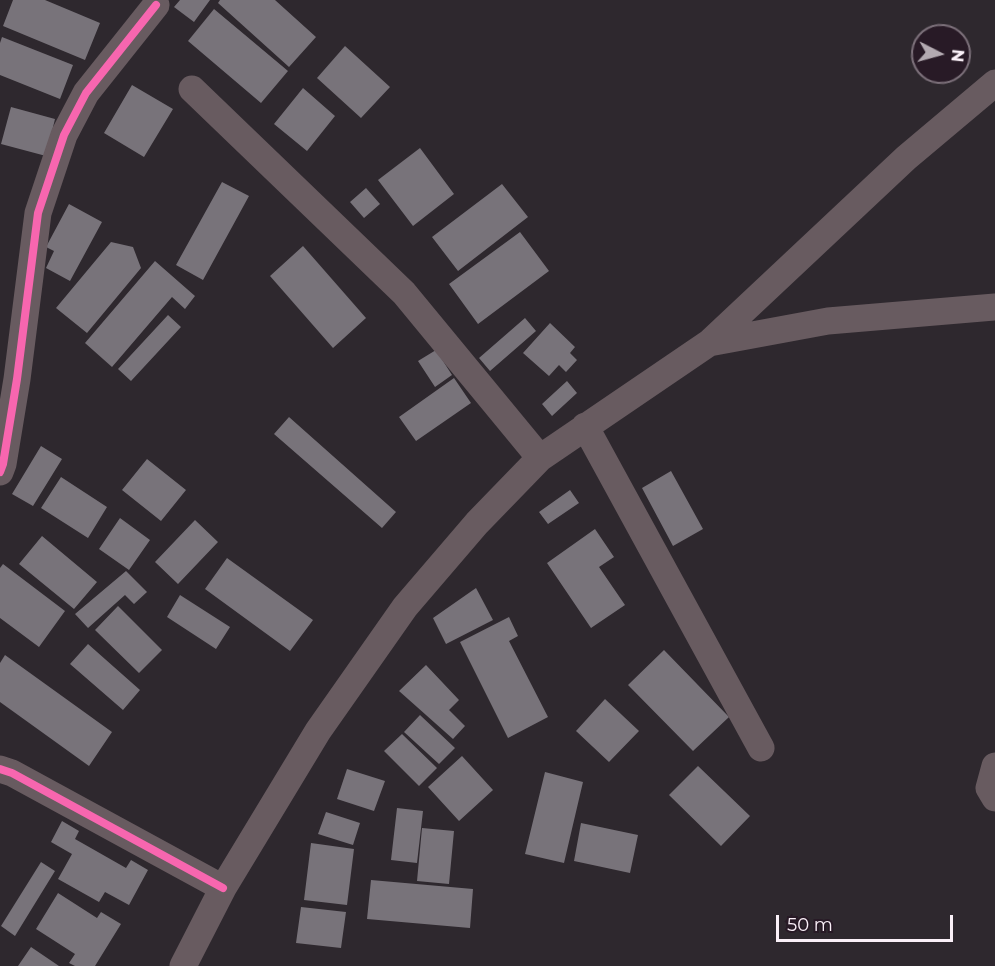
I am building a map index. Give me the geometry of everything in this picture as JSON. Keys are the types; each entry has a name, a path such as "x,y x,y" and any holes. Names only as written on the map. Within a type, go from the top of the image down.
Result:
{"street":[{"path":"0,472 17,379 38,213 64,135 86,93 156,5"},
{"path":"183,966 223,888 318,731 405,607 477,523 540,458 710,343 906,158 995,83"},
{"path":"192,89 404,293 540,458"},
{"path":"710,343 828,321 995,307"},
{"path":"585,426 760,748"},
{"path":"995,766 989,788 995,798"},
{"path":"0,769 12,773 223,888"}],"building":[{"path":"13,0 45,0 100,23 85,60 3,26"},
{"path":"180,0 210,0 194,22 174,7"},
{"path":"220,0 275,0 316,37 289,67 218,3"},
{"path":"214,9 288,71 261,103 188,41"},
{"path":"2,37 73,65 60,99 0,75"},
{"path":"345,46 390,87 361,118 317,78"},
{"path":"132,85 173,109 144,157 104,133"},
{"path":"303,88 335,116 307,151 274,124"},
{"path":"11,107 55,119 46,156 1,144"},
{"path":"420,148 454,194 413,226 378,180"},
{"path":"222,182 249,196 203,280 176,265"},
{"path":"502,184 528,217 458,271 432,237"},
{"path":"366,188 380,204 364,218 350,202"},
{"path":"69,204 102,222 70,281 46,268 54,251 46,247"},
{"path":"520,232 549,271 478,324 449,284"},
{"path":"111,242 133,247 141,268 87,333 56,308"},
{"path":"303,246 366,318 333,348 270,276"},
{"path":"155,261 195,296 185,309 172,297 112,367 85,343"},
{"path":"168,315 181,327 131,381 118,369"},
{"path":"525,318 536,331 490,371 479,358"},
{"path":"550,323 575,347 570,353 577,360 566,372 559,365 549,376 523,353"},
{"path":"436,350 452,375 435,387 418,361"},
{"path":"454,378 471,403 416,441 399,417"},
{"path":"567,381 577,393 552,416 542,404"},
{"path":"289,417 396,512 382,528 274,434"},
{"path":"41,446 62,459 33,506 12,494"},
{"path":"147,459 186,490 161,521 122,490"},
{"path":"671,471 703,529 673,546 642,488"},
{"path":"61,477 107,507 88,538 41,508"},
{"path":"570,490 579,503 548,524 539,512"},
{"path":"120,518 150,540 129,570 99,549"},
{"path":"195,520 218,542 178,584 155,562"},
{"path":"595,529 614,557 599,567 625,605 591,628 547,563"},
{"path":"42,536 97,582 74,609 19,564"},
{"path":"227,558 313,620 290,651 205,589"},
{"path":"3,564 65,611 39,647 0,618 0,568"},
{"path":"126,571 147,592 134,604 125,595 88,628 75,614"},
{"path":"476,588 493,620 446,644 433,618"},
{"path":"180,595 230,627 216,649 167,617"},
{"path":"118,606 162,650 139,673 95,630"},
{"path":"509,617 518,636 509,641 548,717 508,738 460,642"},
{"path":"88,644 140,690 123,710 70,664"},
{"path":"664,650 729,717 693,751 628,685"},
{"path":"5,655 112,732 89,766 0,702 0,663"},
{"path":"426,665 459,700 449,710 465,726 453,739 399,691"},
{"path":"605,699 639,731 609,762 576,731"},
{"path":"420,715 455,748 439,764 404,732"},
{"path":"402,734 437,768 419,786 384,751"},
{"path":"462,756 493,790 459,821 428,787"},
{"path":"698,766 750,816 721,846 669,795"},
{"path":"347,769 385,781 374,811 337,799"},
{"path":"545,772 583,782 564,863 525,854"},
{"path":"397,808 423,811 417,863 391,860"},
{"path":"326,812 360,823 353,845 318,834"},
{"path":"62,821 79,831 75,839 126,868 131,860 148,870 129,905 105,892 99,902 58,879 72,854 51,842"},
{"path":"581,823 638,835 630,873 574,861"},
{"path":"422,828 454,831 449,884 417,881"},
{"path":"311,843 354,849 347,905 304,900"},
{"path":"41,862 55,871 15,936 1,926"},
{"path":"371,880 473,889 470,928 367,919"},
{"path":"58,893 97,918 101,912 121,924 95,966 75,966 69,963 75,954 36,929"},
{"path":"301,907 346,912 341,948 296,943"},
{"path":"31,947 59,966 18,966"}],"cycle path":[{"path":"0,472 17,379 38,213 64,135 86,93 156,5"},
{"path":"0,769 12,773 223,888"}]}
